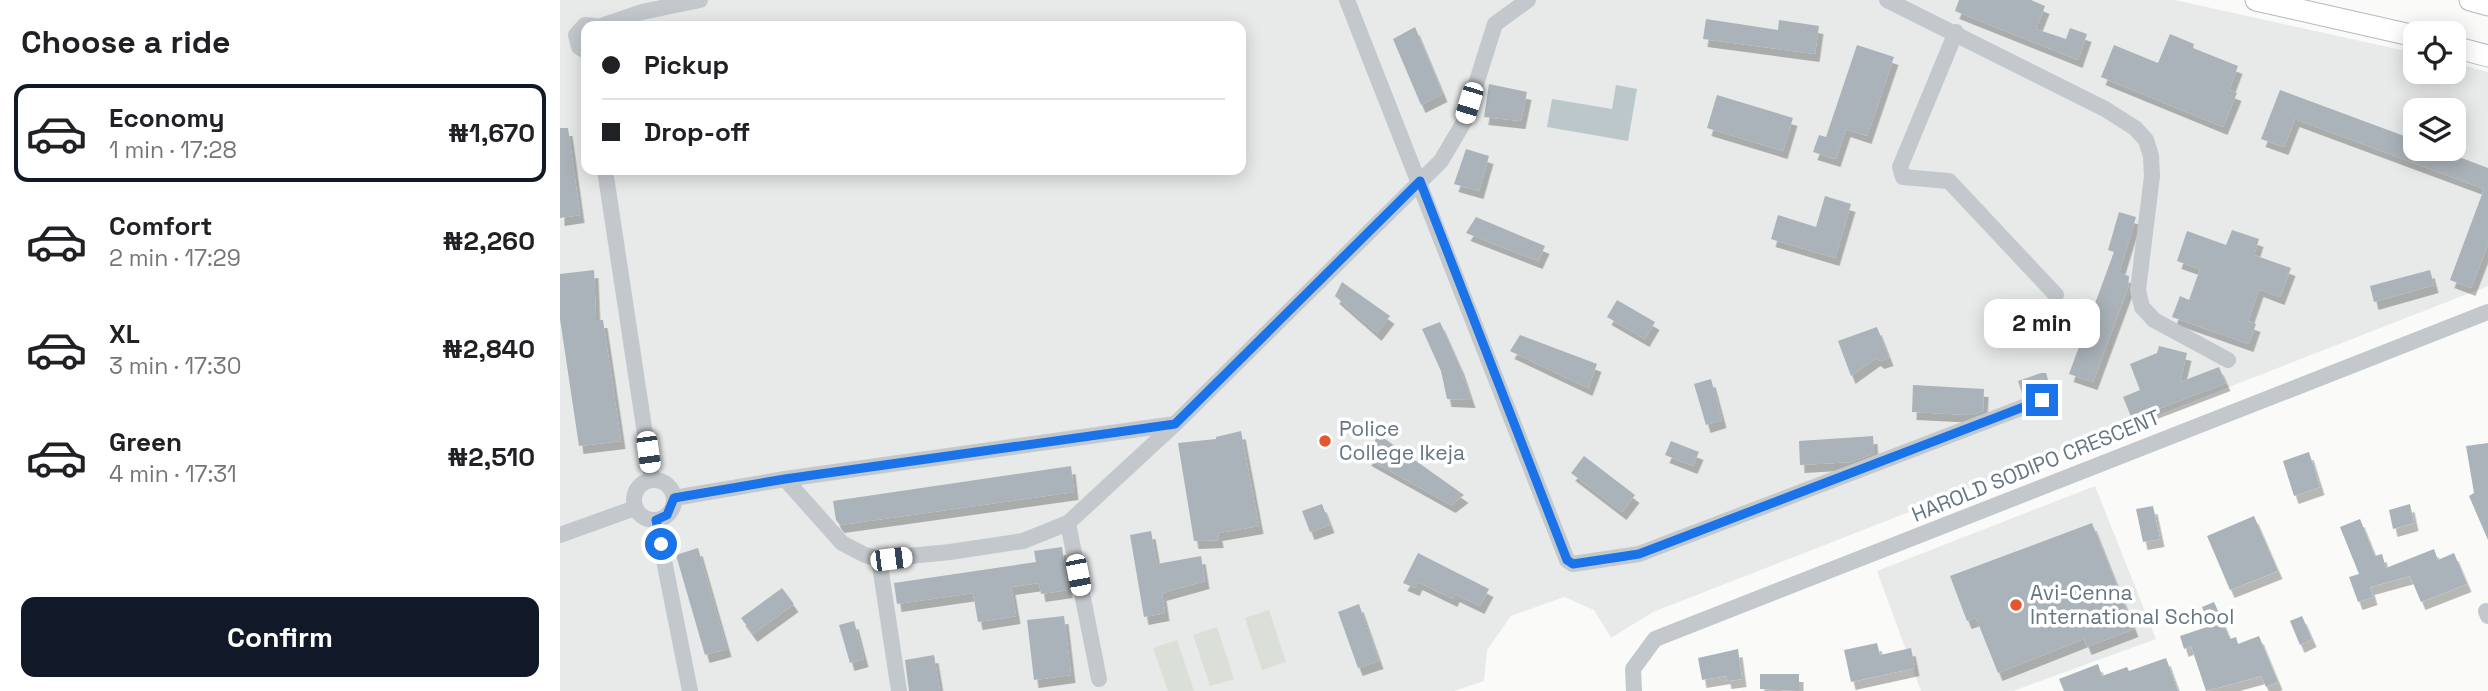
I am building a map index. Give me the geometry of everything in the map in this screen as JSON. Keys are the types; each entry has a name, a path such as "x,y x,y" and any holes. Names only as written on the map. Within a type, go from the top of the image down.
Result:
{"main road":[{"path":"2470,0 2488,5"},
{"path":"2259,1 2403,33"},
{"path":"2466,50 2488,56"}],"street":[{"path":"616,21 642,12 700,0"},
{"path":"1348,0 1567,560 1573,564 1639,554 2042,400"},
{"path":"785,479 842,543 879,559 1023,541 1068,523 1175,424 1420,181 1455,142 1495,24 1528,0"},
{"path":"1887,0 1956,32 2105,109 2135,128 2146,140 2151,156 2152,176 2138,290 2142,307 2154,320 2228,360"},
{"path":"1956,32 1900,167 1903,177 1949,181 2056,295"},
{"path":"568,33 581,48"},
{"path":"606,175 652,480"},
{"name":"HAROLD SODIPO CRESCENT","path":"1634,691 1633,669 1655,639 2488,312"},
{"path":"674,498 785,479 1175,424"},
{"path":"652,480 664,482 674,498 667,515 656,520 643,517 635,508 636,489 652,480"},
{"path":"560,535 635,508"},
{"path":"656,520 691,690"},
{"path":"1068,523 1099,679"},
{"path":"879,559 899,691"}],"shaded area":[{"name":"Police College Ikeja","path":"560,0 2175,0 2403,50 2403,84 2466,84 2466,66 2488,72 2488,286 1653,612 1611,638 1594,610 1564,597 1511,616 1487,650 1484,681 1454,691 560,691"},
{"path":"1616,85 1637,89 1628,141 1547,127 1552,99 1612,109"},
{"name":"Avi-Cenna International School","path":"2095,486 2156,639 2013,691 1921,691 1877,571"},
{"path":"1269,610 1286,662 1262,670 1245,618"},
{"path":"1217,627 1234,679 1210,686 1193,635"},
{"path":"1177,640 1194,691 1168,691 1153,648"}],"building":[{"path":"1959,0 2031,0 2045,6 2036,29 2066,39 2070,28 2087,34 2078,60 1955,11"},
{"path":"1706,19 1778,30 1779,20 1819,26 1815,54 1703,39"},
{"path":"1415,27 1443,94 1421,105 1393,39"},
{"path":"2170,34 2194,44 2193,48 2238,66 2229,90 2237,93 2223,127 2101,77 2114,45 2158,63"},
{"path":"1857,45 1894,57 1867,136 1846,129 1836,159 1813,152 1819,135 1826,137"},
{"path":"1489,84 1527,92 1521,121 1484,117"},
{"path":"2280,90 2403,136 2403,159 2295,119 2284,147 2261,139"},
{"path":"1717,95 1793,118 1783,151 1707,128"},
{"path":"560,128 568,128 580,215 560,218"},
{"path":"1466,149 1489,156 1479,191 1454,184"},
{"path":"2466,160 2488,168 2488,244 2471,288 2450,280 2484,189 2408,161"},
{"path":"1825,196 1851,204 1835,258 1771,239 1778,215 1816,227"},
{"path":"2119,212 2136,217 2119,273 2129,276 2128,288 2093,382 2069,374 2114,252 2108,250"},
{"path":"1476,217 1545,246 1538,261 1466,233"},
{"path":"2232,230 2259,239 2254,255 2291,268 2280,297 2259,289 2248,321 2256,324 2249,344 2172,317 2180,296 2189,300 2200,269 2177,261 2187,231 2226,245"},
{"path":"594,270 596,320 603,320 621,441 579,446 560,319 560,274"},
{"path":"2430,270 2434,285 2374,302 2370,286"},
{"path":"1342,282 1390,316 1377,333 1335,296"},
{"path":"1617,300 1655,322 1645,339 1607,317"},
{"path":"1440,322 1471,400 1447,399 1441,371 1422,329"},
{"path":"1877,327 1889,358 1880,361 1876,358 1851,376 1838,341"},
{"path":"1520,335 1597,364 1588,388 1510,351"},
{"path":"2159,346 2187,353 2180,382 2219,367 2226,383 2132,419 2123,397 2140,390 2130,364 2157,353"},
{"path":"2046,373 2051,389 2023,396 2018,381"},
{"path":"1711,379 1722,420 1706,425 1694,384"},
{"path":"1913,385 1984,389 1983,411 1972,415 1912,412"},
{"path":"1241,431 1259,526 1218,533 1219,540 1194,541 1178,443 1216,439"},
{"path":"1378,434 1464,495 1451,505 1367,458"},
{"path":"1873,436 1874,453 1851,462 1800,465 1799,441"},
{"path":"1671,441 1699,452 1693,466 1665,455"},
{"path":"2488,443 2488,540 2469,496 2474,493 2466,446"},
{"path":"2309,452 2320,487 2294,496 2283,461"},
{"path":"1584,456 1635,495 1622,512 1571,473"},
{"path":"1071,466 1074,492 840,525 836,520 833,501"},
{"path":"1322,504 1330,525 1310,532 1302,511"},
{"path":"2410,504 2414,523 2393,529 2389,510"},
{"path":"2153,506 2160,539 2143,542 2136,509"},
{"path":"2254,516 2278,571 2230,590 2207,536"},
{"path":"2360,519 2375,556 2382,554 2386,568 2434,549 2438,560 2454,553 2467,584 2421,602 2410,576 2370,587 2373,597 2358,602 2349,577 2359,574 2340,527"},
{"path":"2092,523 2134,629 2087,647 2084,639 1998,673 1976,618 1967,621 1950,576"},
{"path":"1151,531 1157,564 1201,556 1205,581 1162,593 1165,613 1144,617 1130,535"},
{"path":"1062,547 1068,590 1041,594 1039,583 1011,587 1016,616 978,622 973,593 897,604 894,583 1036,562 1034,551"},
{"path":"698,548 727,649 705,655 676,555"},
{"path":"1418,553 1489,589 1480,606 1455,594 1453,599 1418,582 1415,588 1403,583"},
{"path":"782,588 794,604 753,634 741,618"},
{"path":"2214,602 2230,639 2236,637 2238,644 2259,636 2278,682 2266,687 2261,676 2206,691 2191,646 2184,649 2180,636 2210,626 2202,607"},
{"path":"1359,604 1379,661 1358,668 1338,612"},
{"path":"1064,616 1071,675 1034,680 1027,620"},
{"path":"2302,616 2312,639 2300,645 2290,621"},
{"path":"854,621 864,659 850,663 839,625"},
{"path":"1877,643 1880,655 1911,648 1915,668 1851,682 1844,650"},
{"path":"1738,649 1742,679 1727,681 1726,676 1702,680 1698,658"},
{"path":"934,655 940,691 909,691 905,660"},
{"path":"2166,658 2178,691 2064,691 2059,679 2098,664 2102,676 2127,667 2129,671"},
{"path":"1760,674 1799,674 1799,691 1760,689"}],"place":[{"name":"Police College Ikeja","path":"1325,441"},
{"name":"Avi-Cenna International School","path":"2016,605"}],"route":[{"path":"661,544 656,520 667,515 674,504 674,498 785,479 1175,424 1420,181 1567,560 1573,564 1639,554 2042,400"}]}
